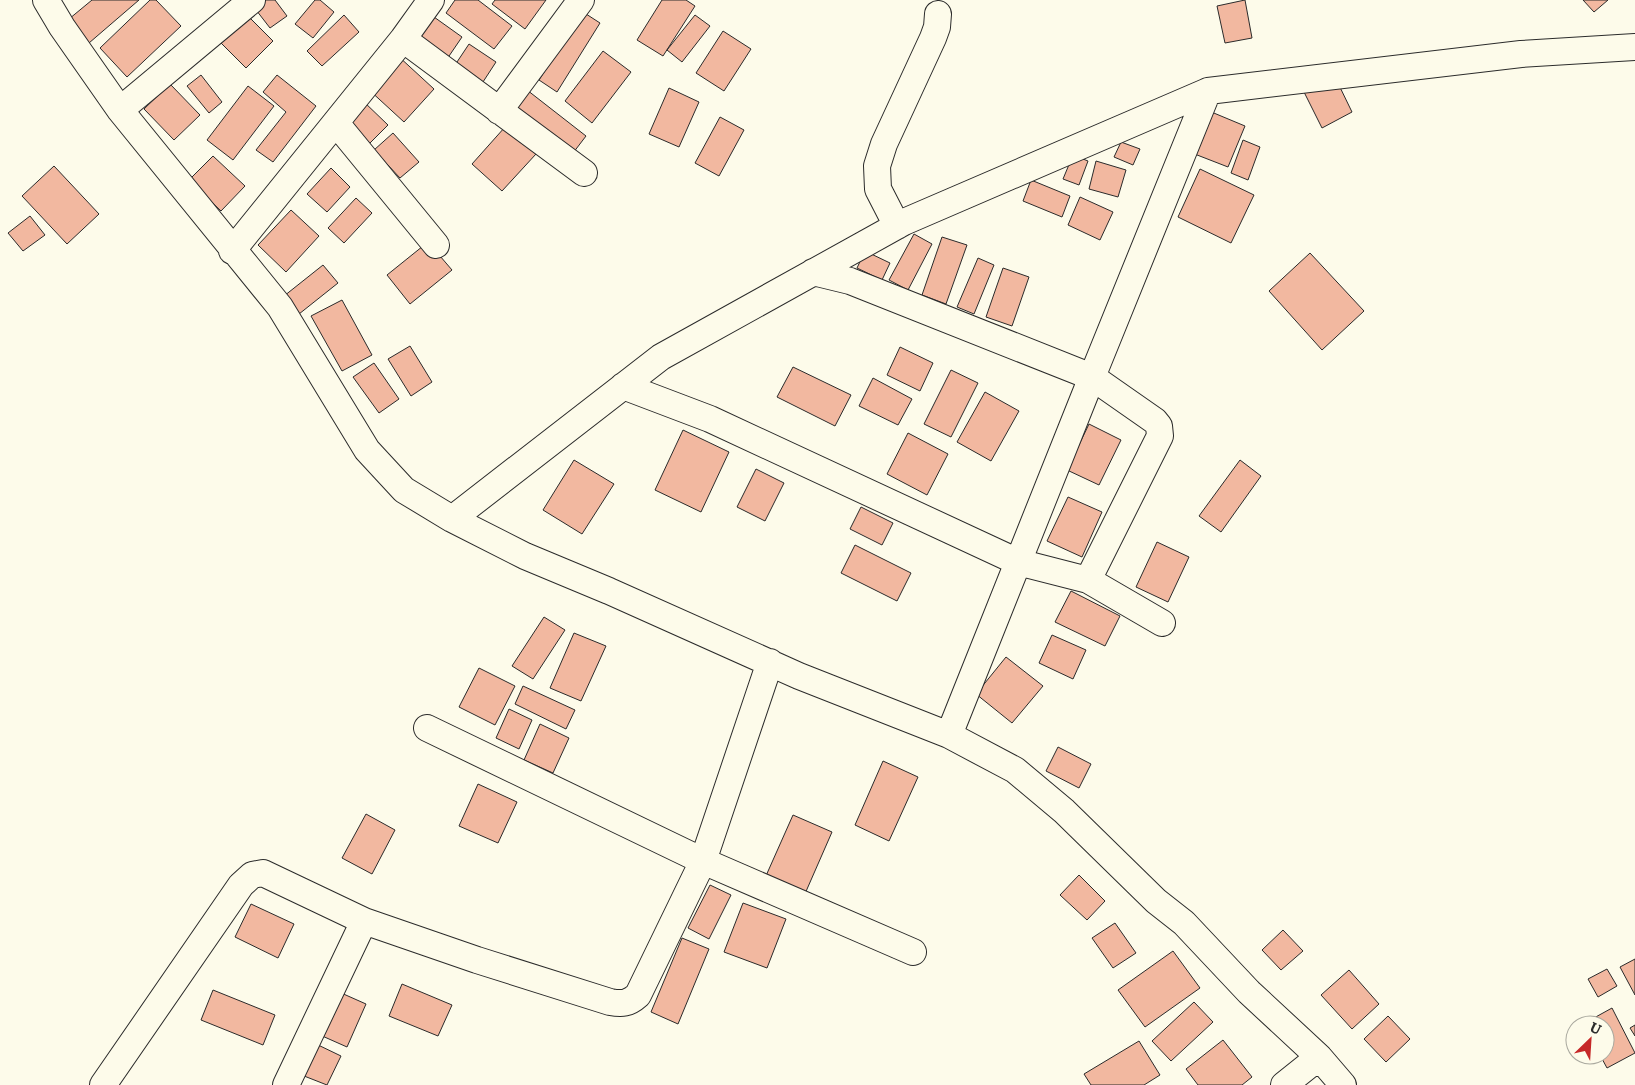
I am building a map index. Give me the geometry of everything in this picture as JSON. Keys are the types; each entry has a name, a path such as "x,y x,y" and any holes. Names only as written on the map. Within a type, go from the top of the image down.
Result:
{"street":[{"path":"46,0 62,27 120,110 232,251 280,308 367,450 404,490 452,519 525,556 799,676 949,735 1015,770 1064,811 1156,901 1184,924 1249,992 1319,1057 1343,1085"},
{"path":"120,110 252,0"},
{"path":"232,251 403,39 432,0"},
{"path":"500,111 581,0"},
{"path":"897,226 878,189 877,166 884,144 933,38 937,27 938,14"},
{"path":"403,39 584,173"},
{"path":"452,519 661,357 913,218 1208,91 1521,54 1635,46"},
{"path":"949,735 1208,91"},
{"path":"336,123 436,245"},
{"path":"813,272 850,281 1092,377 1155,421 1160,431 1160,436 1088,580"},
{"path":"623,386 710,419 1018,562 1088,580 1162,623"},
{"path":"103,1085 241,885 252,875 262,873 364,920 477,960 610,1002 622,1004 630,1002 638,995 702,861 770,662"},
{"path":"428,728 702,861 913,952"},
{"path":"286,1085 364,920"},
{"path":"1284,1085 1319,1057"}],"building":[{"path":"92,0 139,0 89,43 69,19"},
{"path":"150,0 156,0 181,26 127,77 100,48"},
{"path":"260,0 275,0 287,16 270,28 253,6"},
{"path":"315,0 320,0 334,12 313,38 295,24"},
{"path":"455,0 478,0 512,26 494,49 446,13"},
{"path":"495,0 546,0 525,29 492,4"},
{"path":"662,0 686,0 695,6 663,56 637,40"},
{"path":"1245,0 1252,38 1225,43 1217,6"},
{"path":"1583,0 1608,0 1594,12"},
{"path":"583,12 600,23 557,92 539,80"},
{"path":"246,14 273,41 246,68 219,41"},
{"path":"344,15 359,32 322,66 307,51"},
{"path":"695,15 710,26 682,62 667,50"},
{"path":"434,17 462,37 447,59 419,39"},
{"path":"723,31 751,49 724,91 696,73"},
{"path":"469,44 496,62 481,85 453,68"},
{"path":"603,51 631,72 592,123 565,101"},
{"path":"397,55 434,89 404,122 367,88"},
{"path":"201,75 222,102 209,113 187,86"},
{"path":"277,75 316,106 273,162 256,150 286,112 263,92"},
{"path":"1335,77 1352,112 1322,128 1304,92"},
{"path":"170,84 200,115 174,140 144,109"},
{"path":"248,86 274,106 233,160 207,140"},
{"path":"669,88 699,102 679,147 649,134"},
{"path":"527,90 586,136 570,157 511,110"},
{"path":"362,100 388,125 368,145 342,121"},
{"path":"1209,111 1245,126 1228,167 1192,153"},
{"path":"720,117 744,130 719,176 695,163"},
{"path":"505,127 536,154 502,191 472,164"},
{"path":"393,133 419,162 400,178 374,150"},
{"path":"1243,140 1260,147 1248,180 1231,173"},
{"path":"1121,142 1140,149 1133,165 1114,157"},
{"path":"1073,155 1088,161 1079,185 1063,179"},
{"path":"213,156 245,186 221,211 189,180"},
{"path":"1096,161 1126,170 1118,197 1089,189"},
{"path":"54,166 99,214 67,244 22,196"},
{"path":"331,168 350,187 327,212 307,194"},
{"path":"1200,169 1254,195 1231,243 1178,217"},
{"path":"1031,180 1070,196 1062,217 1023,201"},
{"path":"1080,197 1113,212 1100,240 1068,225"},
{"path":"356,198 372,213 344,243 328,228"},
{"path":"291,210 319,236 286,272 258,245"},
{"path":"30,216 45,235 23,251 8,233"},
{"path":"914,234 932,244 908,290 889,280"},
{"path":"942,237 967,245 946,304 922,295"},
{"path":"428,242 452,270 410,304 387,275"},
{"path":"865,251 890,263 882,280 857,268"},
{"path":"1310,253 1364,311 1322,350 1269,291"},
{"path":"978,258 994,265 974,314 957,307"},
{"path":"323,265 338,283 294,318 279,300"},
{"path":"1003,268 1029,277 1012,326 986,317"},
{"path":"342,300 372,355 342,371 311,316"},
{"path":"410,346 432,382 411,396 388,359"},
{"path":"900,347 933,363 920,391 887,375"},
{"path":"374,363 399,399 379,413 353,377"},
{"path":"793,367 851,395 835,426 777,397"},
{"path":"951,370 978,383 951,437 924,424"},
{"path":"873,378 912,399 898,425 859,406"},
{"path":"985,392 1019,411 991,461 957,442"},
{"path":"1089,424 1121,440 1099,485 1067,470"},
{"path":"683,430 729,452 701,512 655,490"},
{"path":"908,433 948,454 927,495 887,474"},
{"path":"574,460 614,484 582,534 543,510"},
{"path":"1240,460 1261,476 1221,532 1199,516"},
{"path":"756,469 784,483 765,521 737,507"},
{"path":"1068,497 1102,512 1082,557 1047,541"},
{"path":"861,507 893,523 882,545 850,529"},
{"path":"1157,542 1189,557 1168,602 1136,587"},
{"path":"855,545 911,573 897,601 841,573"},
{"path":"1071,591 1120,616 1105,646 1055,622"},
{"path":"544,617 565,630 533,679 512,666"},
{"path":"574,633 606,646 581,701 550,688"},
{"path":"1052,635 1086,650 1073,679 1039,663"},
{"path":"1006,657 1043,686 1012,723 976,694"},
{"path":"479,668 515,686 495,725 459,707"},
{"path":"523,686 575,710 566,729 515,704"},
{"path":"509,709 532,720 519,749 496,738"},
{"path":"540,724 569,738 553,773 524,760"},
{"path":"1058,747 1091,764 1079,788 1046,771"},
{"path":"883,761 918,777 889,841 855,825"},
{"path":"478,784 517,802 498,843 459,826"},
{"path":"366,814 395,830 372,874 342,858"},
{"path":"793,815 832,832 804,896 765,878"},
{"path":"1079,875 1105,901 1087,920 1060,895"},
{"path":"710,885 731,895 709,939 688,928"},
{"path":"743,903 786,919 767,968 724,952"},
{"path":"251,904 294,924 278,958 235,937"},
{"path":"1115,923 1136,953 1113,968 1092,938"},
{"path":"1283,930 1303,951 1281,970 1262,950"},
{"path":"682,938 709,949 678,1024 651,1012"},
{"path":"1173,951 1200,988 1145,1027 1118,990"},
{"path":"1635,959 1635,995 1620,967"},
{"path":"1607,969 1617,986 1598,997 1588,979"},
{"path":"1349,970 1379,1004 1352,1029 1321,995"},
{"path":"402,984 452,1005 438,1036 389,1016"},
{"path":"213,990 275,1015 263,1045 201,1020"},
{"path":"339,992 366,1004 347,1047 320,1035"},
{"path":"1194,1002 1213,1022 1171,1061 1152,1041"},
{"path":"1612,1008 1635,1053 1615,1064 1615,1015 1599,1015"},
{"path":"1388,1016 1410,1039 1386,1062 1364,1039"},
{"path":"1635,1025 1635,1036 1630,1028"},
{"path":"1223,1040 1252,1077 1242,1085 1198,1085 1186,1069"},
{"path":"1139,1041 1160,1075 1144,1085 1091,1085 1084,1074"},
{"path":"314,1043 341,1056 327,1085 299,1074"}]}
